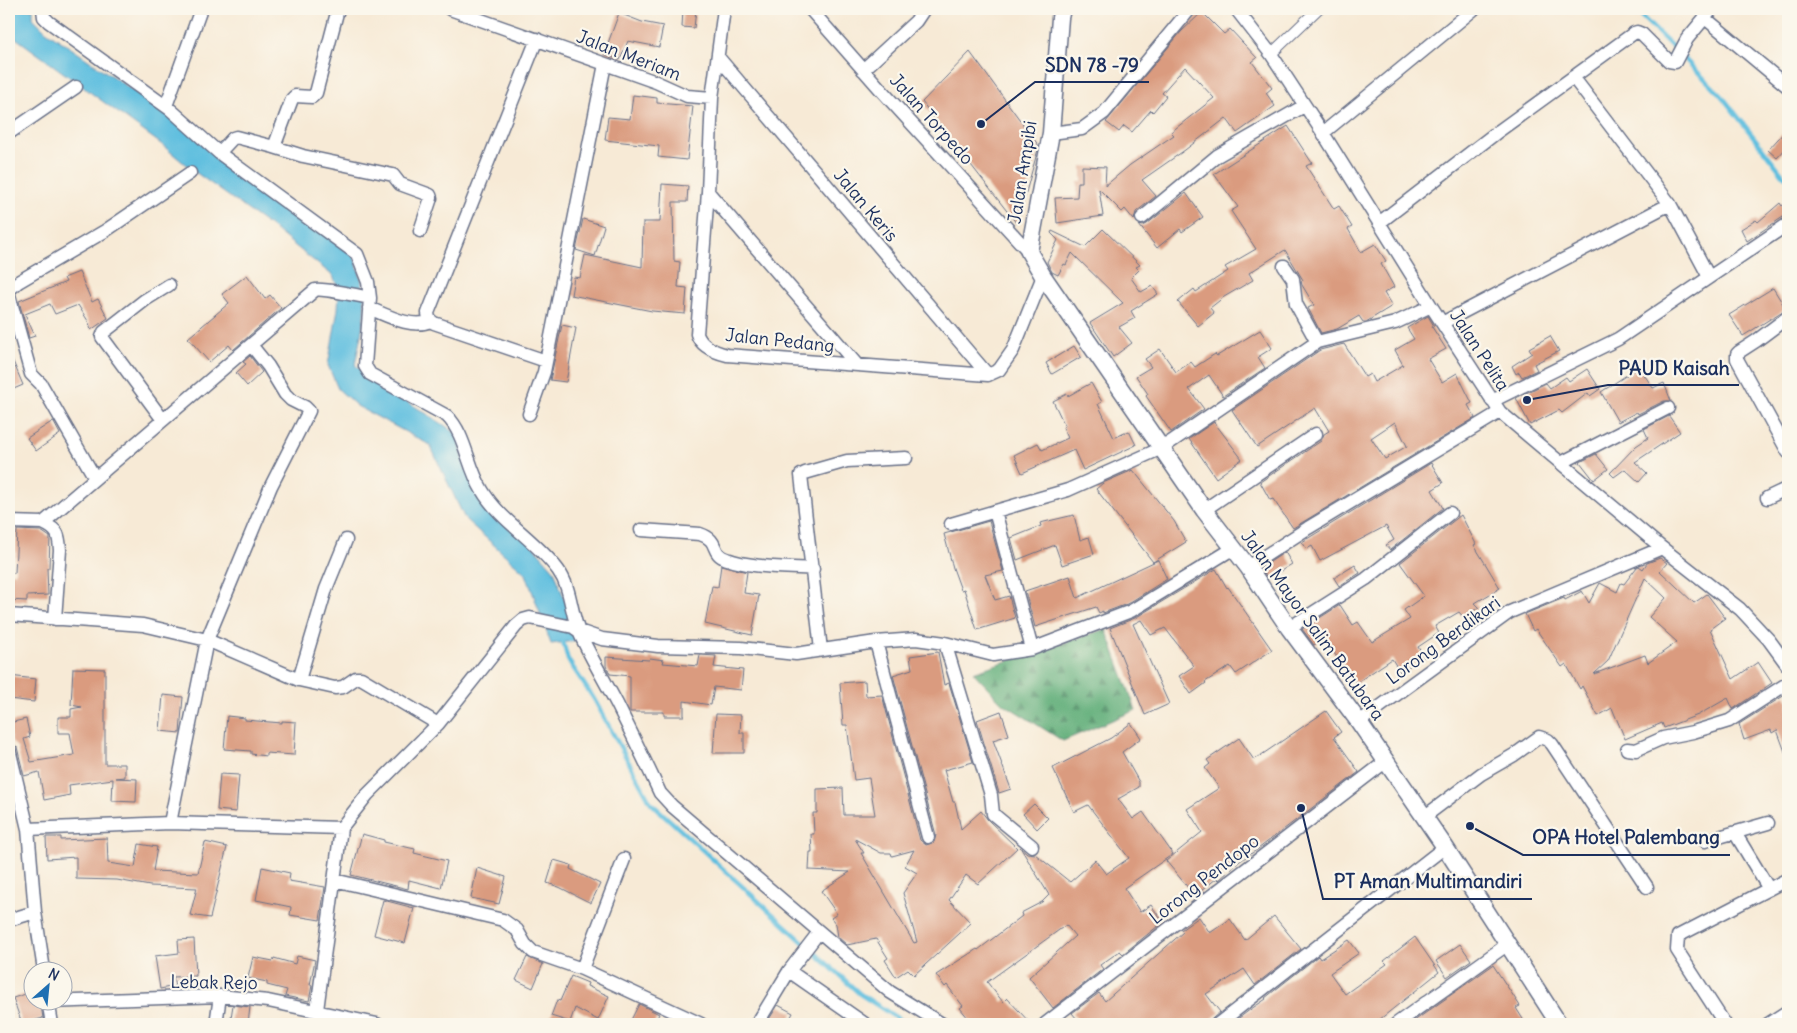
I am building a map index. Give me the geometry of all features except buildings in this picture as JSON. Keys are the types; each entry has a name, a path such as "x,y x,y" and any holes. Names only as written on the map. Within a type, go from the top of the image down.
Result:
{"street":[{"path":"43,9 44,17 48,22 166,106 220,153 356,254 368,282 365,366 370,374 446,416 454,423 472,472 483,492 495,507 529,538 558,570 567,587 576,629 660,793 672,806 817,934 890,992 942,1024"},
{"path":"166,106 201,9"},
{"path":"274,147 292,99 295,96 312,97 316,93 338,9"},
{"name":"Jalan Meriam","path":"450,9 656,82 687,96 712,98"},
{"name":"Jalan Pedang","path":"724,9 712,98 699,341 712,350 727,355 988,375"},
{"name":"Jalan Torpedo","path":"810,9 1029,252"},
{"path":"863,70 916,21 924,9"},
{"name":"Jalan Ampibi","path":"1029,252 1051,133 1062,9"},
{"path":"1051,133 1082,129 1104,113 1190,9"},
{"name":"Jalan Pelita","path":"1236,9 1271,54 1304,106 1324,133 1431,306 1500,412 1662,548 1740,609 1769,640 1788,666"},
{"path":"1271,54 1318,9"},
{"path":"1324,133 1474,9"},
{"path":"1379,223 1573,77 1637,32 1642,34 1672,63 1677,61 1687,39 1709,13 1788,87"},
{"path":"537,39 428,317 431,321 546,362"},
{"name":"Jalan Keris","path":"718,57 988,375"},
{"path":"529,414 546,362 605,64"},
{"path":"1573,77 1670,204 1709,277"},
{"path":"9,133 76,87"},
{"path":"1142,218 1217,156 1304,106"},
{"path":"220,153 234,137 303,156 393,175 400,184 430,195 431,198 420,231"},
{"path":"95,478 41,384 31,374 9,293 10,288 105,230 190,173"},
{"path":"708,192 857,365"},
{"path":"1442,323 1670,204"},
{"path":"1492,401 1618,340 1788,224"},
{"name":"Jalan Mayor Salim Batubara","path":"1029,252 1043,276 1204,510 1248,567 1289,628 1358,722 1445,847 1559,1024"},
{"path":"1284,266 1293,279 1296,304 1317,342"},
{"path":"988,375 999,370 1013,350 1043,276"},
{"path":"163,420 102,336 104,332 145,300 169,285"},
{"path":"43,523 315,290 321,289 368,301 396,319 421,325 431,321"},
{"path":"951,524 1068,490 1162,448 1317,342 1395,323 1431,306"},
{"path":"1788,317 1739,352 1736,359 1788,452"},
{"path":"170,823 207,640 271,486 309,412 305,407 291,400 285,394 268,366 251,345"},
{"path":"1562,463 1668,408"},
{"path":"1248,567 1308,528 1500,412"},
{"path":"1204,510 1316,434"},
{"path":"821,650 801,475 805,472 847,460 906,458"},
{"path":"1767,498 1788,488"},
{"path":"995,511 1032,649"},
{"path":"1289,628 1366,579 1450,513"},
{"path":"9,522 43,523 54,528 59,540 60,550 55,619"},
{"path":"642,530 700,534 712,540 716,552 726,559 762,566 812,569"},
{"path":"298,680 326,589 346,540"},
{"path":"317,1010 341,828 367,795 438,724 516,626 523,620 530,618 576,629 602,639 658,646 741,648 796,654 876,642 916,639 945,643 993,655 1032,649 1131,611 1234,548"},
{"name":"Lorong Berdikari","path":"1358,722 1510,612 1662,548"},
{"path":"9,615 143,625 207,640 298,680 335,688 343,687 356,678 362,678 438,724"},
{"path":"876,642 928,837"},
{"path":"945,643 991,795 993,814 1032,846"},
{"path":"1627,749 1636,750 1663,738 1693,732 1729,721 1788,683"},
{"path":"1424,817 1481,774 1514,755 1539,737 1544,738 1552,744 1647,887"},
{"path":"9,749 28,829 43,960"},
{"name":"Lorong Pendopo","path":"1045,1024 1385,762"},
{"path":"28,829 170,823 341,828"},
{"path":"1705,841 1768,823"},
{"path":"1735,833 1769,889"},
{"path":"1218,1024 1445,847"},
{"path":"582,969 624,859"},
{"path":"1725,1024 1677,950 1678,936 1788,879"},
{"path":"334,880 503,920 517,930 524,944 540,955 582,969 701,1024"},
{"path":"9,920 36,912"},
{"path":"757,1024 793,966 817,934"},
{"path":"1396,1024 1508,944"},
{"path":"793,966 866,1024"},
{"path":"216,1024 220,996"},
{"name":"Lebak Rejo","path":"72,1001 220,996 268,1001 377,1024"},
{"path":"49,1010 52,1024"},
{"path":"1768,1024 1788,1011"}],"green space":[{"path":"1106,629 1136,710 1063,741 1001,702 973,672"}],"water":[{"path":"9,9 33,9 33,18 46,31 170,115 353,254 362,282 365,301 355,365 379,384 457,434 466,469 554,570 569,612 575,641 551,644 526,574 465,519 430,445 357,406 338,389 328,365 338,309 339,291 333,276 274,229 191,169 161,144 9,33"}],"waterway":[{"path":"1634,9 1721,95 1784,176 1788,178"},
{"path":"562,638 568,660 594,699 651,803 860,994 906,1024"}],"place":[{"name":"SDN 78 -79","path":"981,124"},
{"name":"PAUD Kaisah","path":"1527,400"},
{"name":"PT Aman Multimandiri","path":"1301,808"},
{"name":"OPA Hotel Palembang","path":"1470,826"}]}
